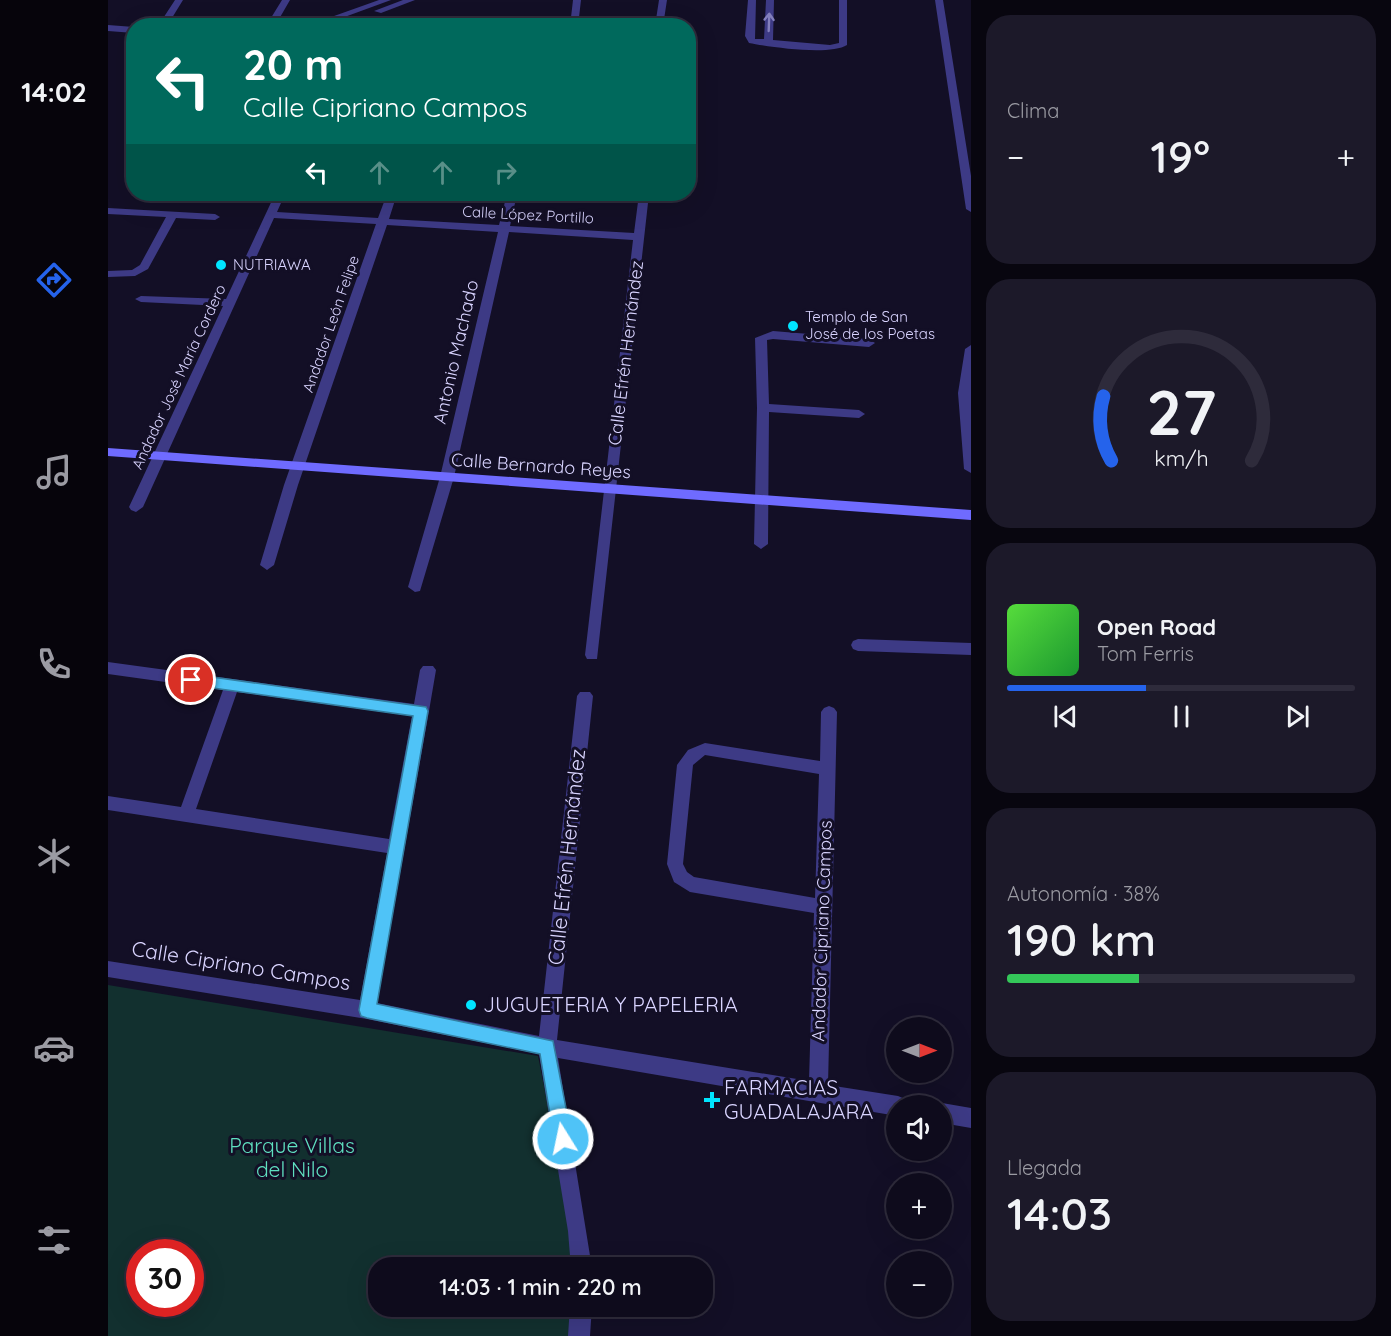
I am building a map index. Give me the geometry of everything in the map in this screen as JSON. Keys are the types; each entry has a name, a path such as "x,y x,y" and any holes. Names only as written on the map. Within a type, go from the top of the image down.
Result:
{"street":[{"path":"168,18 180,0"},
{"path":"275,18 286,0"},
{"path":"335,18 387,0"},
{"path":"359,18 411,0"},
{"path":"575,18 577,0"},
{"path":"660,18 663,0"},
{"path":"752,0 749,36 752,41 768,44 840,47 844,42 843,0"},
{"path":"768,44 770,0"},
{"path":"939,0 967,152 971,209"},
{"path":"108,28 126,29"},
{"name":"Andador José María Cordero","path":"136,507 228,303 277,201"},
{"name":"Andador León Felipe","path":"267,565 389,201"},
{"name":"Antonio Machado","path":"415,587 447,477 510,201"},
{"name":"Calle Efrén Hernández","path":"592,655 643,201"},
{"path":"108,211 215,216"},
{"path":"108,274 135,273 144,267 173,214"},
{"name":"Calle López Portillo","path":"271,215 640,237"},
{"path":"141,299 228,303"},
{"path":"761,544 763,408 760,340 764,336 869,343"},
{"path":"971,350 964,393 971,469"},
{"path":"763,408 860,414"},
{"name":"Calle Bernardo Reyes","path":"108,452 971,515"},
{"path":"858,645 971,649"},
{"path":"108,668 421,711"},
{"path":"367,1010 428,670"},
{"path":"186,815 232,685"},
{"name":"Calle Efrén Hernández","path":"581,1257 547,1047 585,696"},
{"name":"Andador Cipriano Campos","path":"818,1092 829,712"},
{"path":"823,907 690,884 680,877 675,864 685,765 692,755 705,748 827,770"},
{"path":"108,803 396,847"},
{"name":"Calle Cipriano Campos","path":"108,969 367,1010 547,1047 886,1104"},
{"path":"952,1115 971,1118"},
{"path":"579,1336 580,1317"}],"green space":[{"name":"Parque Villas del Nilo","path":"108,985 538,1056 578,1257 368,1257 368,1317 573,1317 572,1336 108,1336"}],"place":[{"name":"NUTRIAWA","path":"221,265"},
{"name":"Templo de San José de los Poetas","path":"793,326"},
{"name":"JUGUETERIA Y PAPELERIA","path":"471,1005"},
{"name":"FARMACIAS GUADALAJARA","path":"712,1100"}],"route":[{"path":"191,680 421,711 367,1010 547,1047 563,1139"}]}
